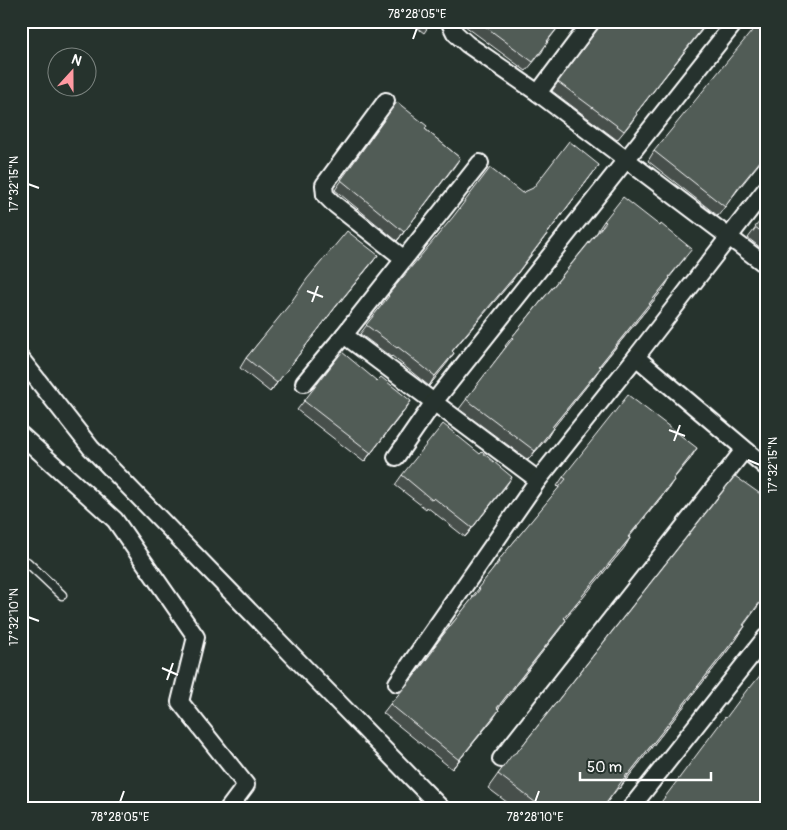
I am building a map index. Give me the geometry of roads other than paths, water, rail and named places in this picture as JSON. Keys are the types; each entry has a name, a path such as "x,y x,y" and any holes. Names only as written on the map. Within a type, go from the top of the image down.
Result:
{"street":[{"path":"449,21 455,33 467,44 538,93 766,265"},
{"path":"538,93 592,21"},
{"path":"396,457 434,402 736,21"},
{"path":"386,101 324,185 325,194 333,203 404,258"},
{"path":"304,383 480,163"},
{"path":"396,683 538,480 766,189"},
{"path":"344,335 538,480"},
{"path":"636,357 766,467"},
{"path":"21,359 90,448 442,809"},
{"path":"21,435 115,520 196,637 180,702 246,785 228,809"},
{"path":"501,759 744,450"},
{"path":"630,809 766,637"}],"lane":[{"path":"21,568 28,562 62,595"}]}
